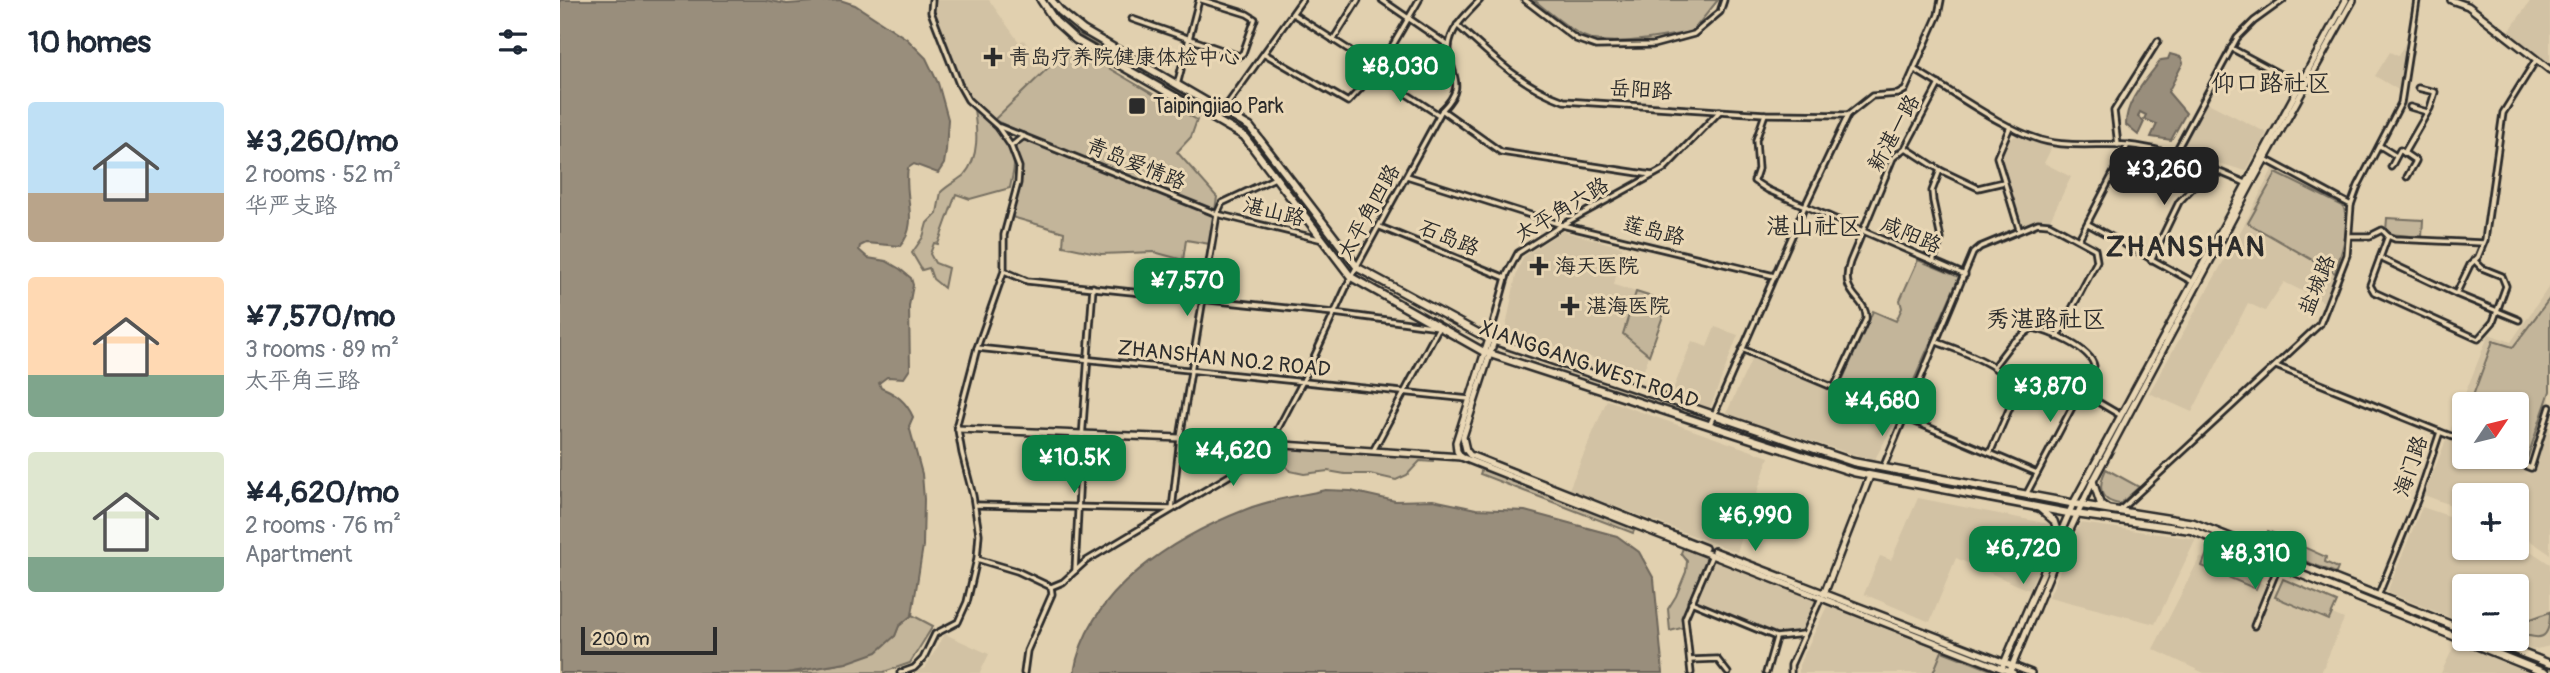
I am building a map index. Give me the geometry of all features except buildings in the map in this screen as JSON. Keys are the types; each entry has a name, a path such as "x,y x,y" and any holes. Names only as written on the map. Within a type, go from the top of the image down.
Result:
{"main road":[{"name":"XIANGGANG WEST ROAD","path":"1041,0 1055,21 1076,40 1244,136 1351,277 1487,353 1870,476 2076,515 2190,530 2543,672"},
{"name":"XIANGGANG WEST ROAD","path":"1051,0 1083,30 1250,127 1358,268 1492,340 1853,462 2194,523 2452,625"},
{"path":"2248,184 2265,159 2346,0"},
{"path":"2003,665 2068,513 2093,481 2248,184 2353,0"},
{"path":"2451,0 2470,3 2550,70"},
{"path":"2011,672 2076,515 2077,504 2120,415 2195,283"},
{"path":"1461,457 1456,442 1492,340"},
{"path":"1487,353 1463,437 1470,456 2003,665 2011,672"},
{"path":"958,429 1180,438 1461,457 1823,596"},
{"path":"1823,596 1870,476"},
{"path":"2093,481 2101,503 2110,510"},
{"path":"2039,508 2054,521 2059,538"},
{"path":"2518,651 2550,663 2543,672"},
{"path":"2526,664 2530,673"},
{"path":"2003,665 2012,665 2031,673"}],"street":[{"path":"900,673 914,668 923,659 935,634 958,622 967,602 977,559 979,534 957,424 976,348 1003,271 1004,235 1018,183 1018,167 1011,146 998,127 968,100 959,84 931,12 932,0"},
{"path":"1132,19 1189,40 1239,56 1243,53 1255,19 1201,0 1189,40 1177,85"},
{"path":"1217,119 1302,0"},
{"path":"1333,40 1358,0"},
{"path":"1382,0 1449,46 1457,25 1480,0"},
{"path":"1265,54 1348,102 1377,68 1419,0"},
{"path":"1525,0 1576,39 1596,46 1653,44 1695,34 1720,12 1724,0"},
{"path":"1710,424 1805,206 1849,115 1872,96 1898,94 1905,90 1938,15 1941,0"},
{"path":"2174,155 2237,38 2254,21 2283,0"},
{"name":"盐城路","path":"2119,511 2320,324 2347,255 2351,236 2351,205 2401,103 2417,0"},
{"path":"1293,14 1377,68 1405,93 1439,116"},
{"name":"岳阳路","path":"1457,25 1517,78 1542,93 1564,101 1765,114 1849,115"},
{"path":"2118,145 2114,111 2158,41"},
{"name":"太平角四路","path":"1271,444 1272,437 1302,383 1351,277 1442,110 1454,98 1457,84 1449,46"},
{"path":"2231,48 2302,86"},
{"path":"2456,295 2484,243 2503,113 2536,60"},
{"path":"1915,70 2010,127 2037,138 2074,145 2128,145 2174,155 2248,184"},
{"name":"新湛一路","path":"1834,388 1867,312 1857,301 1846,273 1893,158 1905,148 1939,84"},
{"path":"2404,153 2427,112 2434,92 2418,88"},
{"path":"2410,107 2427,112"},
{"path":"1442,110 1501,152 1653,175"},
{"name":"太平角六路","path":"1492,340 1492,325 1506,278 1518,254 1562,225 1664,169 1720,111"},
{"name":"咸阳路","path":"1765,114 1756,139 1758,169 1754,181 1768,190 1965,275"},
{"name":"青岛爱情路","path":"998,127 1217,214"},
{"path":"2010,127 1997,158 2019,229"},
{"path":"1011,146 1024,136"},
{"path":"2079,240 2128,145"},
{"path":"2379,146 2396,156"},
{"path":"1905,148 1940,170 1978,188 2004,182"},
{"path":"2390,167 2400,150 2416,160 2407,177"},
{"path":"2265,159 2351,205"},
{"path":"2151,260 2179,202 2196,184 2203,167"},
{"path":"1933,261 1941,239 1933,201 1933,191 1940,170"},
{"name":"莲岛路","path":"1407,176 1562,225 1774,276"},
{"path":"1172,509 1190,371 1217,214 1222,202 1277,177"},
{"name":"湛山路","path":"1217,214 1324,240"},
{"path":"1882,469 1973,253 1980,247 2031,224 2044,222 2095,249 2097,261 2057,337"},
{"path":"2088,224 2195,283"},
{"name":"石岛路","path":"1380,227 1506,278"},
{"path":"2351,236 2370,236 2382,230 2395,239 2484,243"},
{"path":"2388,236 2370,285 2374,292 2478,339 2493,322 2506,286 2502,276 2482,268 2474,260"},
{"path":"2380,258 2456,295 2519,320"},
{"path":"1003,271 1027,281 1334,313 1439,327 1373,451"},
{"path":"1075,571 1093,287"},
{"path":"1994,366 2010,345 2026,331 2036,329 2057,337 2093,359 2094,366 2026,495"},
{"path":"1937,342 1994,366 2014,391 2011,405 1990,453"},
{"name":"ZHANSHAN NO.2 ROAD","path":"976,348 1469,399"},
{"path":"1742,349 2037,473"},
{"name":"海门路","path":"2276,366 2440,432 2418,498 2378,596"},
{"path":"2081,392 2120,415"},
{"path":"2529,467 2531,468 2550,407"},
{"path":"2440,432 2452,436"},
{"path":"977,559 1017,571 1051,587 1063,582 1086,561 1264,455 1271,444"},
{"path":"975,505 1172,509"},
{"path":"1691,673 1685,618 1712,555"},
{"path":"2253,626 2278,567"},
{"path":"1024,673 1027,651 1052,594 1051,587"},
{"path":"1791,673 1791,665 1823,596"},
{"path":"1691,602 1776,637 1804,634"},
{"path":"1766,673 1776,637"},
{"path":"1690,660 1717,659 1728,673"}],"shaded area":[{"path":"560,0 765,0 787,4 840,0 855,5 907,39 926,58 938,83 948,119 944,164 938,173 914,164 908,168 910,219 906,237 900,246 866,243 860,246 859,250 868,258 886,261 900,269 911,278 913,285 909,306 910,369 904,378 887,377 879,383 881,388 904,402 913,417 909,426 922,474 924,499 923,546 912,615 877,652 846,663 786,673 560,673"},
{"name":"青岛疗养院健康体检中心","path":"936,0 989,0 1019,42 1024,40 1045,72 994,120 971,99 961,82 935,13"},
{"path":"1044,0 1085,39 1211,110 1210,113 1084,42 1066,27"},
{"path":"1534,0 1718,0 1692,32 1622,42 1594,40 1583,36"},
{"path":"2531,0 2550,0 2550,65 2508,33"},
{"path":"2405,44 2408,46 2400,91 2375,76 2390,52 2398,56"},
{"name":"Taipingjiao Park","path":"1076,49 1197,120 1191,137 1177,152 1217,197 1210,244 1186,240 1183,260 1154,252 1101,254 1063,246 1064,232 1012,217 1020,175 1014,147 1029,136 994,120 1051,65"},
{"path":"2170,54 2181,57 2183,63 2168,92 2186,113 2171,140 2151,137 2157,124 2144,119 2146,115 2140,112 2138,117 2144,122 2138,135 2126,125 2129,107 2161,60 2168,59"},
{"path":"2206,102 2267,133 2246,171 2180,152"},
{"path":"974,109 1005,141 1013,157 1014,171 1010,188 970,199 956,194 938,244 934,243 930,254 935,263 948,268 944,288 933,279 929,268 922,270 912,253 923,237 927,223 937,213 941,192 964,175 973,160 976,134"},
{"path":"2017,135 2052,147 2044,163 2071,177 2049,222 2032,221 2021,225 2017,220 2000,162 2009,140"},
{"path":"2273,168 2347,206 2348,235 2345,254 2324,302 2284,282 2265,311 2248,303 2192,412 2149,393 2244,225"},
{"path":"2276,173 2343,206 2346,230 2335,273 2248,223"},
{"path":"2387,218 2423,220 2422,237 2389,234 2386,231"},
{"name":"湛海医院","path":"1562,231 1622,247 1614,285 1636,292 1623,334 1649,355 1643,373 1511,333 1506,327 1516,275 1523,257"},
{"path":"1918,260 1959,277 1901,410 1840,385 1873,311 1896,321 1902,308 1900,300"},
{"path":"2550,285 2550,554 2529,540 2529,483 2452,483 2452,506 2424,495 2452,426 2452,469 2529,469 2529,392 2466,392 2489,334 2511,342"},
{"path":"1636,292 1668,302 1649,355 1623,334"},
{"path":"2550,298 2550,391 2529,453 2529,392 2474,392 2493,341 2513,347"},
{"path":"1715,327 1738,335 1710,408 1671,395 1692,341 1707,347"},
{"path":"1753,356 1897,418 1874,461 1726,414"},
{"path":"1607,400 1769,457 1737,552 1569,489"},
{"path":"1275,448 1433,457 1433,462 1420,461 1407,475 1396,480 1370,474 1328,471 1304,474 1290,471 1275,454"},
{"path":"1482,469 1635,528 1633,533 1480,474"},
{"path":"2106,469 2139,487 2120,504 2107,500 2102,492"},
{"path":"1325,490 1351,491 1395,501 1433,500 1476,509 1525,511 1617,536 1639,552 1654,579 1663,673 1074,673 1082,643 1096,616 1115,592 1138,570 1164,551 1247,509"},
{"path":"1918,498 2049,524 2054,534 2029,590 1956,558 1930,622 1864,594 1880,556 1891,560"},
{"path":"2422,507 2452,517 2452,560 2529,560 2529,550 2550,564 2550,646 2529,649 2529,574 2452,574 2452,618 2387,592"},
{"path":"2080,523 2196,539 2155,624 2049,597"},
{"path":"2268,531 2326,557 2325,562 2338,568 2336,573 2263,545"},
{"path":"1683,548 1707,557 1684,613 1685,627 1670,631 1668,609 1686,572 1687,561 1681,553"},
{"path":"2209,548 2263,571 2256,589 2202,566"},
{"path":"2200,557 2344,619 2321,673 2204,673 2153,649"},
{"path":"1715,560 1816,600 1802,632 1777,634 1695,601"},
{"path":"2283,579 2337,602 2329,620 2275,597"},
{"path":"1827,606 1942,651 1933,673 1799,673 1799,665"},
{"path":"2550,612 2548,629 2542,636 2529,636 2529,620"},
{"path":"912,615 933,626 910,663 884,672 786,673 846,663 895,636 899,626"},
{"path":"945,634 989,654 980,673 909,673 925,668"},
{"path":"2452,650 2478,651 2525,673 2441,673"},
{"path":"1942,651 1999,673 1933,673"}],"place":[{"name":"青岛疗养院健康体检中心","path":"993,57"},
{"name":"Taipingjiao Park","path":"1137,106"},
{"name":"海天医院","path":"1539,266"},
{"name":"湛海医院","path":"1570,306"}],"district":[{"name":"仰口路社区","path":"2271,83"},
{"name":"湛山社区","path":"1814,226"},
{"name":"ZHANSHAN","path":"2186,247"},
{"name":"秀湛路社区","path":"2046,319"}]}
